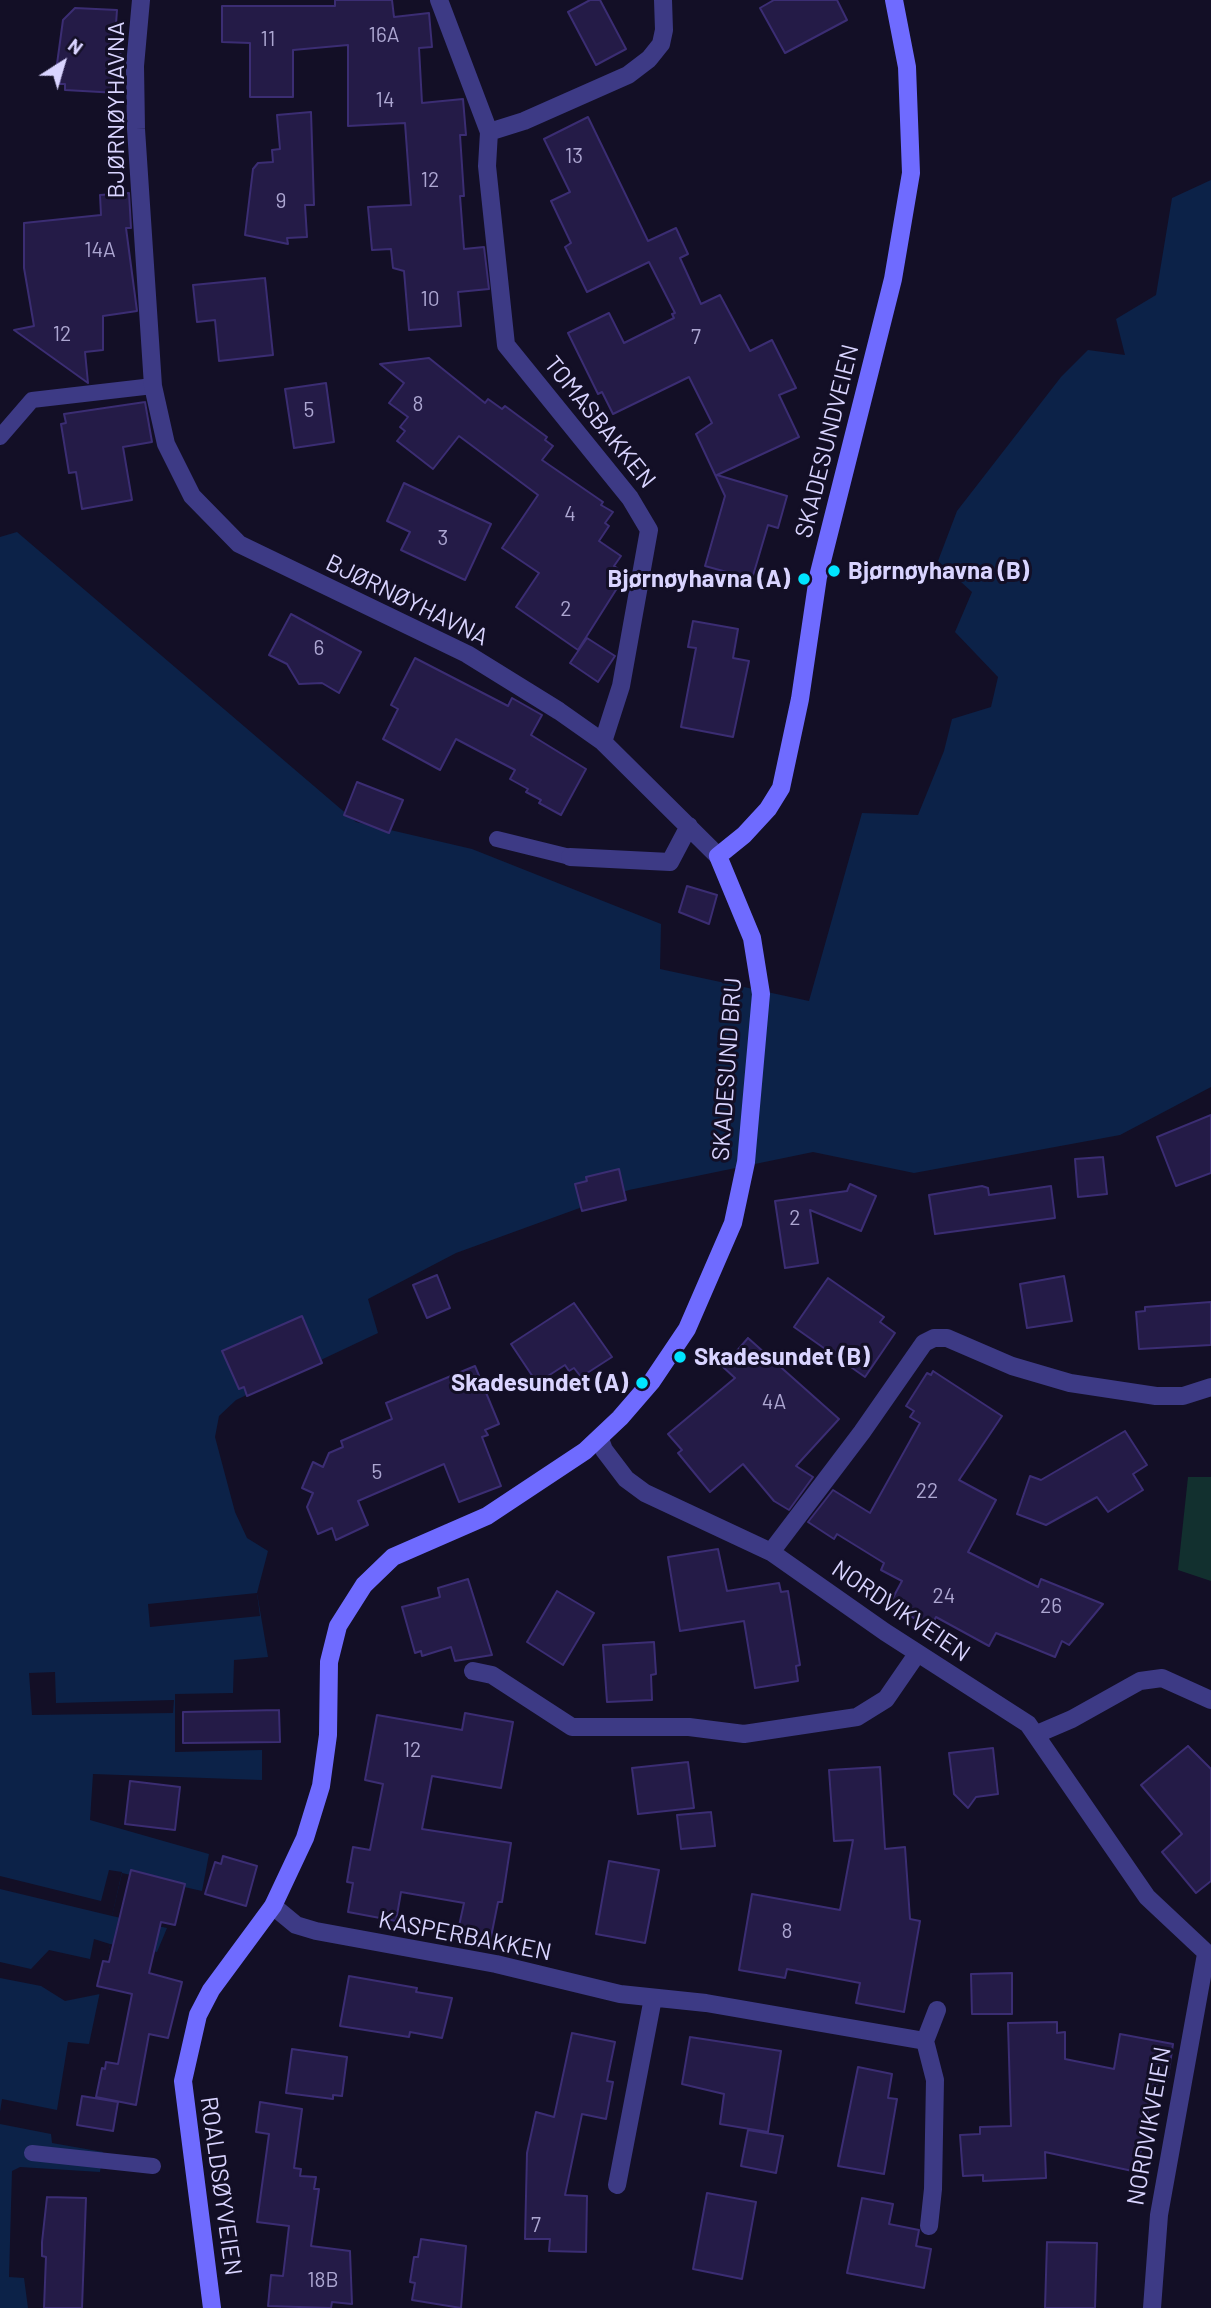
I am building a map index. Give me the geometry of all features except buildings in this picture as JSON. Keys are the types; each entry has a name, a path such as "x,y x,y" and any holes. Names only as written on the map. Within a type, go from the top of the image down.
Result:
{"street":[{"name":"BJØRNØYHAVNA","path":"141,0 135,66 136,129 153,386 166,444 192,496 239,544 467,654 603,742 690,827 721,862"},
{"name":"TOMASBAKKEN","path":"439,0 489,132 487,166 506,345 630,498 649,530 621,686 603,742"},
{"path":"489,132 561,105 628,75 661,44 664,30 663,0"},
{"name":"SKADESUNDVEIEN","path":"721,862 760,818 781,788 800,699 818,577 893,279 911,173 907,67 894,0"},
{"path":"570,857 670,862 690,827"},
{"name":"SKADESUND BRU","path":"711,1275 733,1223 746,1163 761,994 752,939 721,862"},
{"name":"ROALDSØYVEIEN","path":"212,2308 183,2081 198,2015 211,1990 273,1906 305,1838 321,1786 328,1735 329,1662 333,1639 344,1614 364,1585 393,1557 487,1516 600,1439 652,1381 687,1329 711,1275"},
{"path":"771,1552 854,1444 924,1343 934,1338 947,1338 1012,1366 1070,1383 1156,1396 1183,1396 1211,1387"},
{"name":"NORDVIKVEIEN","path":"600,1439 626,1479 645,1493 771,1552 917,1654 1018,1716 1037,1734 1147,1897 1208,1956 1159,2215 1152,2308"},
{"path":"473,1671 492,1675 572,1727 689,1727 744,1734 858,1717 886,1699 917,1654"},
{"path":"1037,1734 1072,1719 1140,1681 1162,1678 1211,1700"},
{"name":"KASPERBAKKEN","path":"273,1906 296,1925 316,1931 496,1964 568,1983 653,1998 706,2003 925,2041"},
{"path":"617,2185 653,1998"},
{"path":"929,2226 933,2189 935,2080 925,2041 937,2010"}],"lane":[{"path":"0,437 32,400 153,386"},
{"path":"497,839 570,857"},
{"path":"32,2153 153,2166"}],"green space":[{"path":"1188,1477 1211,1477 1211,1581 1178,1570"}],"water":[{"path":"1211,180 1211,1087 1120,1135 914,1173 813,1152 629,1190 456,1253 368,1299 378,1333 236,1400 219,1416 215,1437 235,1512 247,1538 268,1551 257,1593 268,1657 234,1660 233,1693 175,1694 175,1752 262,1750 262,1780 93,1774 90,1820 209,1854 202,1891 122,1873 112,1916 167,1928 157,1952 110,1944 89,2044 68,2042 57,2110 2,2099 0,2112 0,537 17,532 356,822 472,849 661,924 660,969 809,1001 862,813 918,815 944,751 952,719 991,707 998,677 955,632 972,592 938,561 957,511 1061,377 1088,350 1125,355 1116,319 1156,295 1172,198"},
{"path":"0,2124 51,2134 52,2143 103,2152 100,2172 20,2167 12,2171 9,2277 24,2278 28,2308 0,2308"}],"pier":[{"path":"257,1593 260,1616 150,1627 148,1604"},
{"path":"55,1672 56,1703 174,1700 173,1713 32,1715 29,1673"},
{"path":"109,1870 122,1872 112,1916 0,1889 0,1876 101,1901"},
{"path":"94,1939 110,1944 100,1994 65,2001 41,1986 0,1978 0,1962 31,1969 49,1950 90,1959"}],"place":[{"name":"Bjørnøyhavna (B)","path":"834,571"},
{"name":"Bjørnøyhavna (A)","path":"804,579"},
{"name":"Skadesundet (B)","path":"680,1357"},
{"name":"Skadesundet (A)","path":"642,1383"}]}
